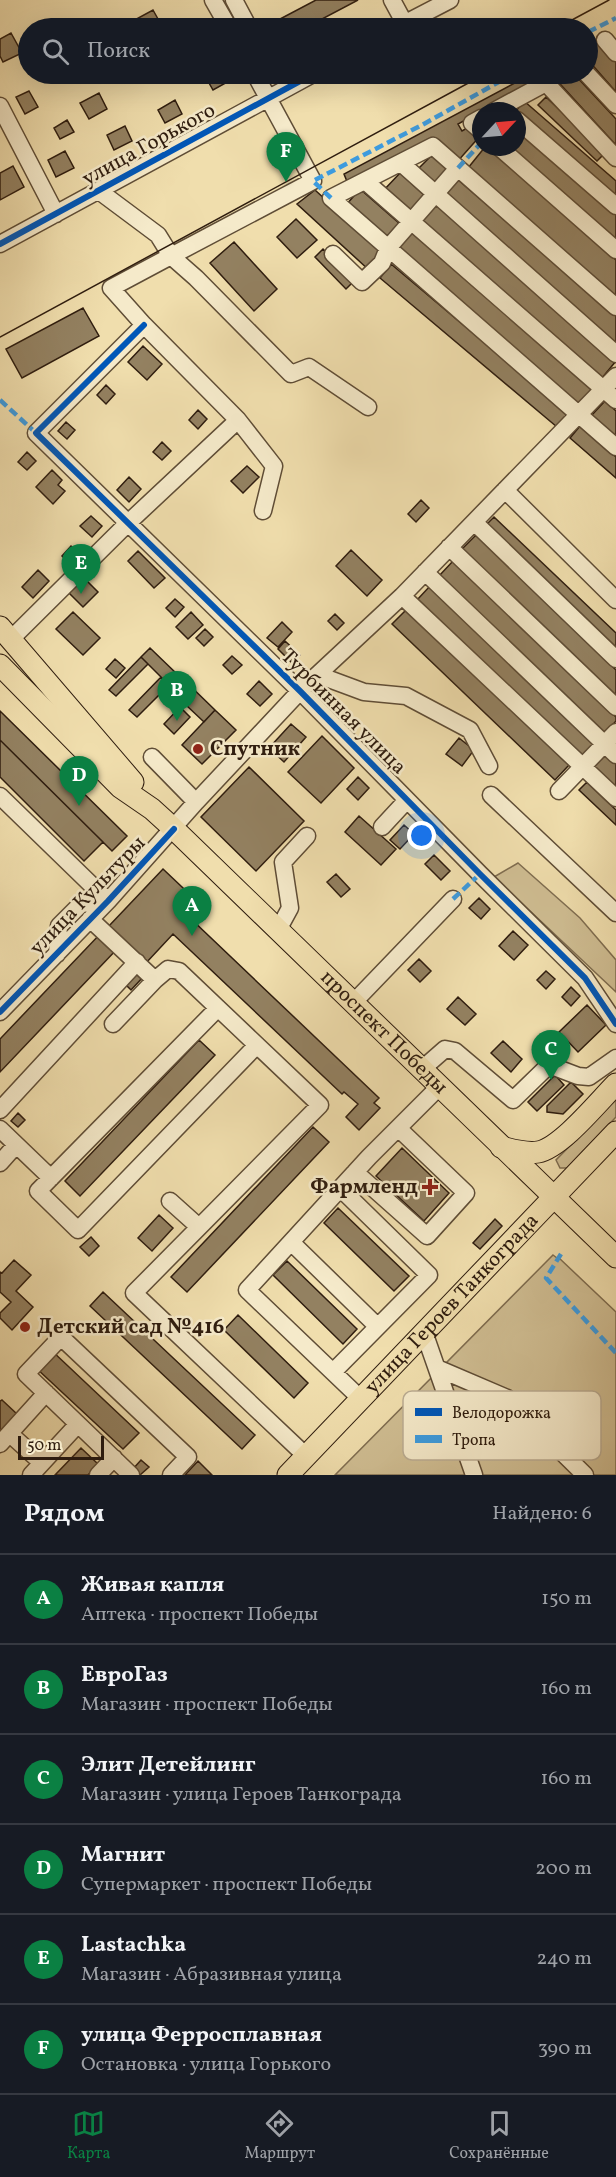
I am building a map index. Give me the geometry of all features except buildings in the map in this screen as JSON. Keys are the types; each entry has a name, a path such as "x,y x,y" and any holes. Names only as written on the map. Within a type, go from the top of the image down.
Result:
{"main road":[{"name":"проспект Победы","path":"6,633 130,778 152,809"},
{"name":"проспект Победы","path":"0,665 120,787 152,809 174,829 616,1257"},
{"path":"501,1147 524,1152 541,1151 559,1142 616,1084"},
{"name":"улица Героев Танкограда","path":"288,1475 616,1132"}],"street":[{"path":"213,0 224,18"},
{"path":"234,0 244,18"},
{"path":"392,0 398,18"},
{"path":"415,18 450,0"},
{"path":"262,84 313,181 111,288 144,325 238,420 274,466 263,511"},
{"name":"улица Горького","path":"0,244 294,84"},
{"path":"514,102 544,84"},
{"path":"547,84 616,158"},
{"path":"596,84 616,105"},
{"path":"0,106 56,214"},
{"path":"526,128 616,206"},
{"path":"616,307 433,146 332,198 616,447"},
{"path":"509,156 616,250"},
{"path":"401,163 616,354"},
{"path":"333,254 363,282 382,263 388,248 458,168"},
{"path":"365,181 610,394"},
{"path":"99,191 158,235 171,256 196,278 291,374 309,367 368,407"},
{"name":"Турбинная улица","path":"144,325 36,433 300,692 585,978 616,1024"},
{"name":"улица Культуры","path":"0,1012 108,901 196,802 300,692 402,596 578,415 610,394 616,376"},
{"path":"6,633 238,420"},
{"path":"505,490 616,600"},
{"path":"474,522 616,659"},
{"path":"449,548 616,708"},
{"path":"425,572 612,743 559,791"},
{"path":"402,596 616,798"},
{"path":"321,672 329,679 364,692 406,696 470,730 489,766"},
{"path":"152,757 196,802"},
{"path":"491,795 616,913"},
{"path":"0,796 108,901"},
{"path":"382,827 407,800"},
{"path":"278,930 290,908 283,862 307,836"},
{"path":"353,1003 453,899"},
{"path":"57,954 59,926 81,904 108,901"},
{"path":"90,919 155,980"},
{"path":"0,1110 137,962"},
{"path":"113,1024 165,970 176,969 320,1105 134,1293 306,1456"},
{"path":"218,1008 38,1191 78,1230 257,1045"},
{"path":"421,1070 445,1049 455,1051 513,1100 549,1065 578,1076 589,1077 616,1058"},
{"path":"361,1399 247,1290 355,1172 439,1087"},
{"path":"355,1172 427,1236 466,1193 398,1128"},
{"path":"0,1129 51,1178"},
{"path":"0,1163 16,1145"},
{"path":"333,1372 429,1275 340,1188"},
{"path":"170,1201 199,1227"},
{"path":"291,1242 377,1326"},
{"path":"424,1332 445,1391"},
{"path":"132,1475 26,1374 61,1337 188,1457 171,1475"},
{"path":"437,1368 491,1391"},
{"path":"46,1394 5,1439 36,1469 78,1424"},
{"path":"98,1475 114,1458"},
{"path":"469,1460 474,1475"},
{"path":"570,1460 585,1475"}],"shaded area":[{"path":"518,863 580,918 616,960 616,992 494,877"},
{"path":"616,1099 616,1117 567,1168 560,1168 556,1160"},
{"path":"553,1255 558,1257 616,1312 616,1475 335,1475 403,1406 403,1460 601,1460 601,1391 418,1391"}],"tram line":[{"path":"576,18 609,0"},
{"path":"0,337 467,84"}],"marked path":[{"path":"598,27 616,18"},
{"path":"331,198 313,181 422,125 495,84"},
{"path":"458,168 472,153"},
{"path":"0,400 36,433"},
{"path":"453,899 480,874"},
{"path":"561,1254 546,1278 616,1353"}],"cycle path":[{"path":"0,244 295,84"},
{"path":"144,325 36,433 300,691 585,978 616,1024"},
{"path":"0,1012 174,829"}],"place":[{"name":"улица Ферросплавная","path":"286,182"},
{"name":"Lastachka","path":"81,594"},
{"name":"ЕвроГаз","path":"177,721"},
{"name":"Спутник","path":"198,749"},
{"name":"Магнит","path":"79,806"},
{"name":"Живая капля","path":"192,936"},
{"name":"Элит Детейлинг","path":"551,1080"},
{"name":"Фармленд","path":"430,1187"},
{"name":"Детский сад №416","path":"25,1327"}]}
